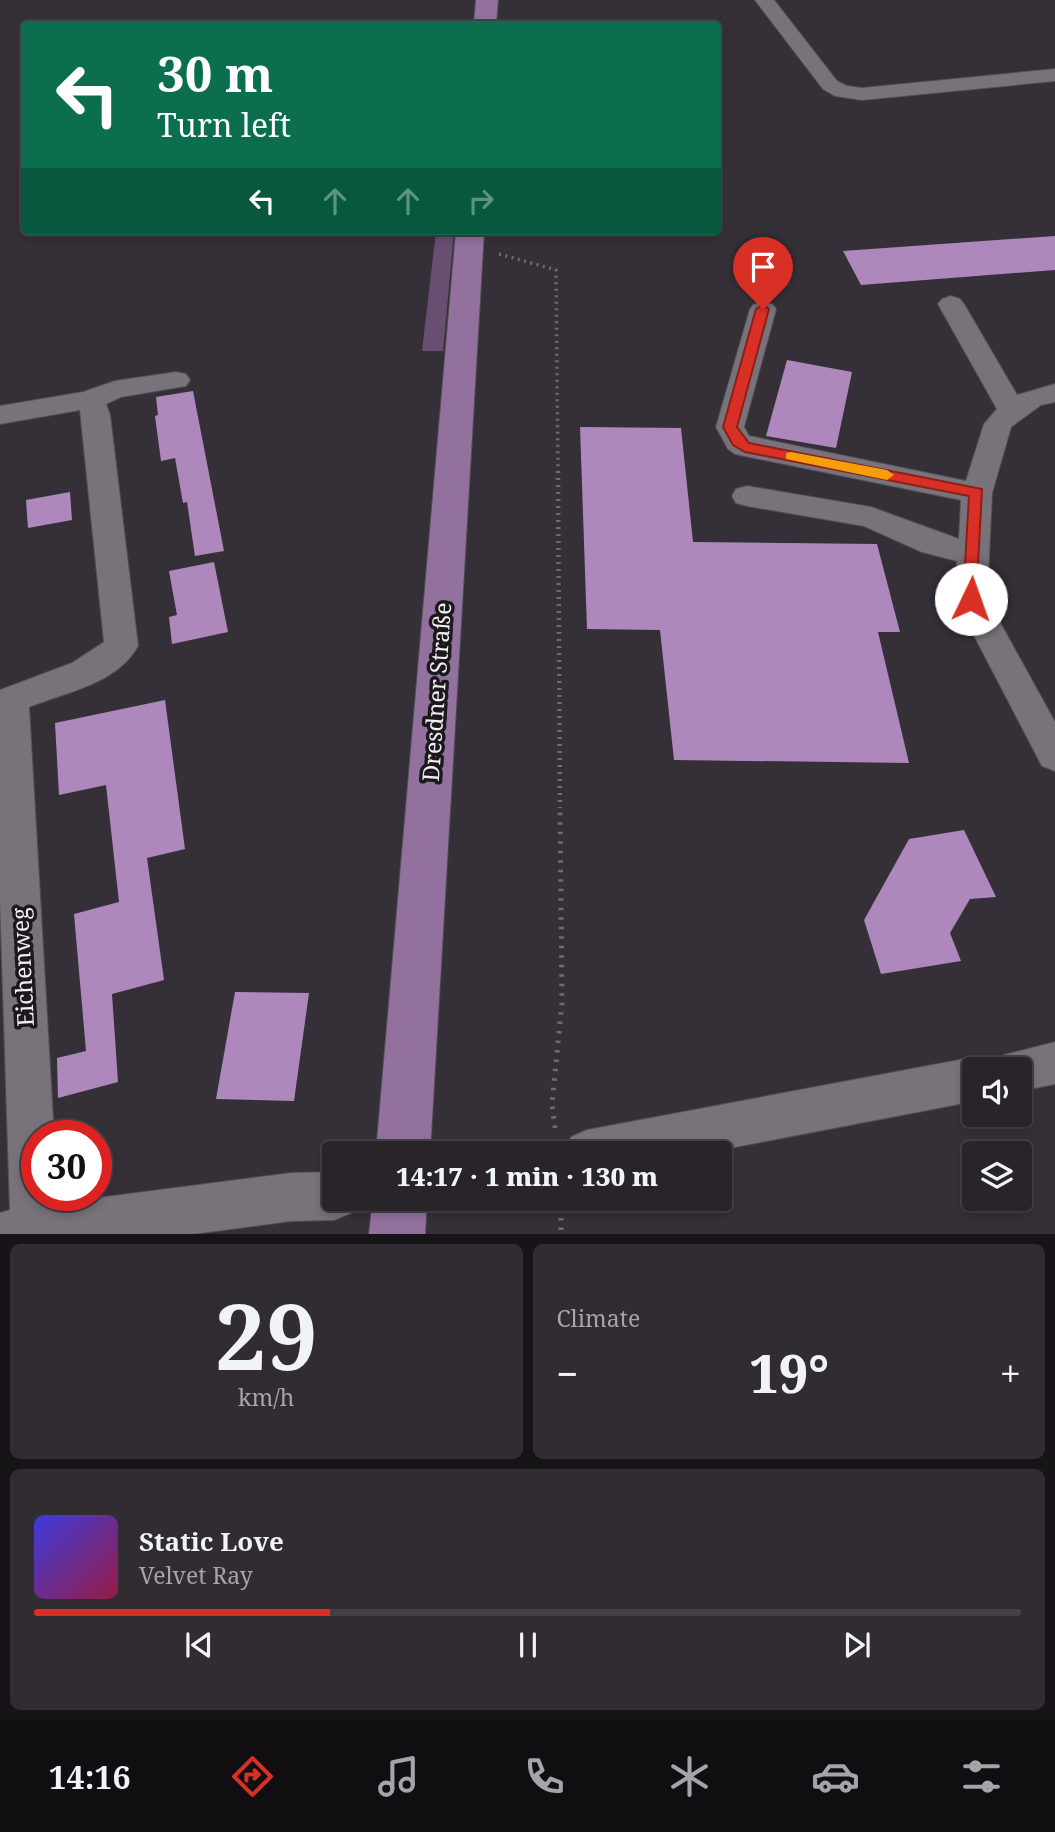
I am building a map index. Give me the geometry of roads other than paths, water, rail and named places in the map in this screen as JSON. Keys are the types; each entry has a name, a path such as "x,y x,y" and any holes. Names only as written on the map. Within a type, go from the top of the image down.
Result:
{"main road":[{"path":"485,21 486,0"},
{"name":"Dresdner Straße","path":"404,1141 470,235"},
{"path":"397,1234 399,1211"}],"street":[{"path":"764,0 830,85 842,92 862,94 1055,75"},
{"path":"951,304 1012,411"},
{"path":"763,309 730,427 738,442 745,447 977,493"},
{"path":"0,415 90,401 115,390 176,380"},
{"path":"1055,393 1031,399 1012,411 999,425 977,493 971,599 1055,756"},
{"name":"Eichenweg","path":"21,1231 5,702 94,669 111,659 121,646 96,415 90,401"},
{"path":"747,496 871,517 933,544 973,555"},
{"path":"1032,1068 1055,1063"},
{"path":"650,1141 962,1081"},
{"path":"21,1231 322,1197"}]}
